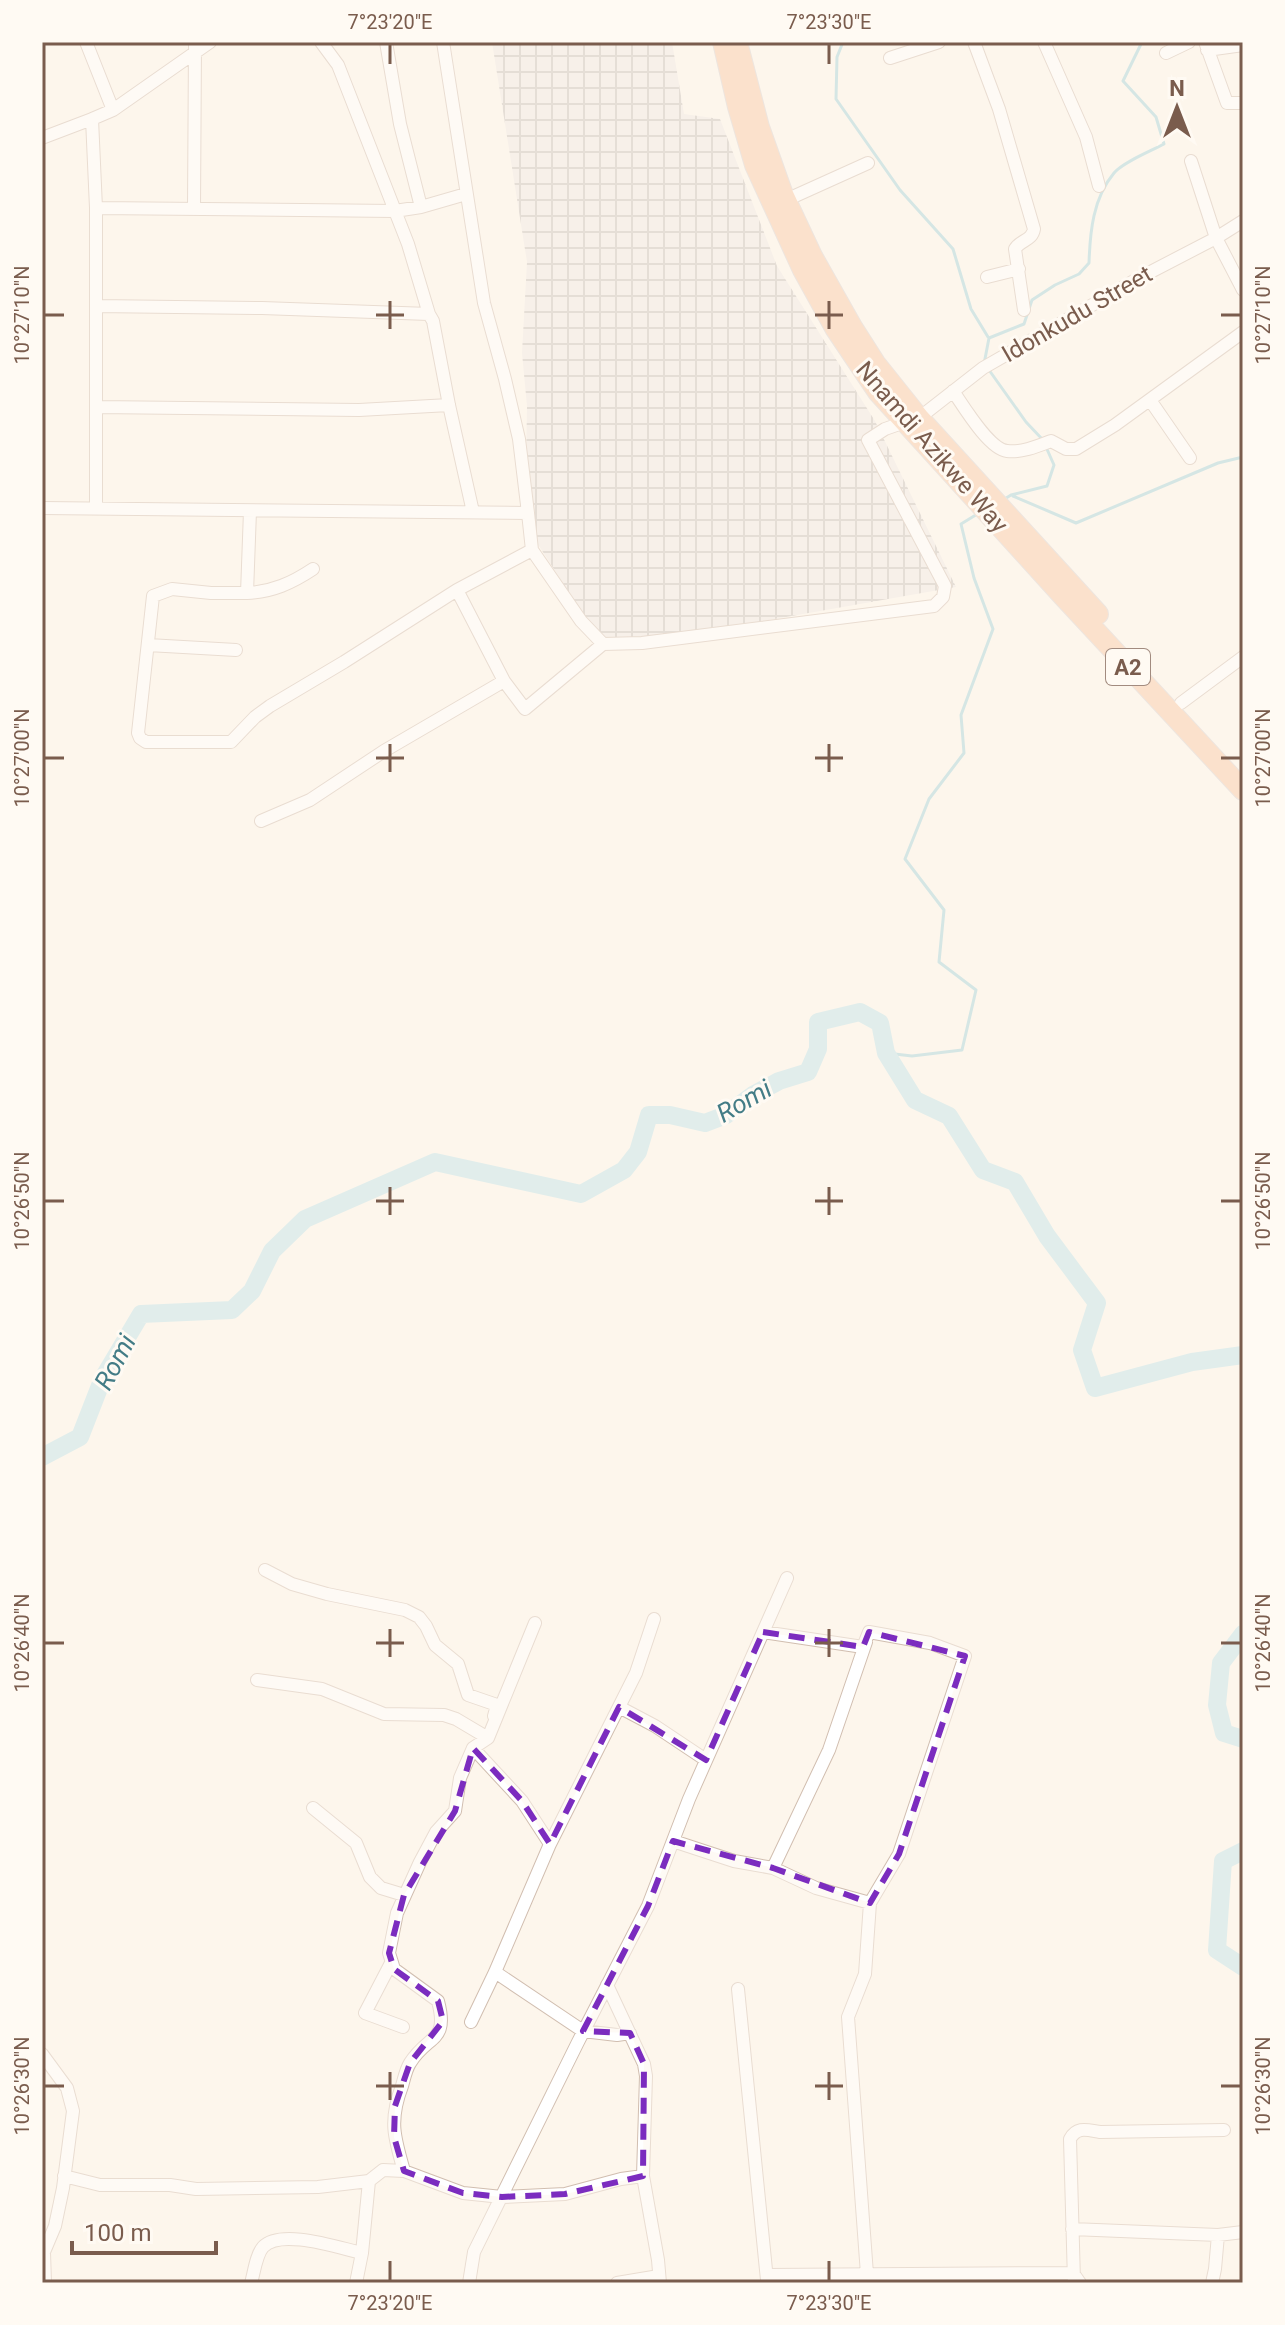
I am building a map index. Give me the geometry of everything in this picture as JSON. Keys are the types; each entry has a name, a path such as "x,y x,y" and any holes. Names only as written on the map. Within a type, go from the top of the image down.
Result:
{"highway":[{"name":"Nnamdi Azikwe Way","path":"723,42 755,165 803,270 835,328 878,392 912,420 1243,770"},
{"name":"Nnamdi Azikwe Way","path":"737,42 759,127 786,200 812,256 852,327 912,420 1063,596 1243,790"}],"street":[{"path":"86,42 113,110"},
{"path":"42,138 113,110 196,47 210,42"},
{"path":"321,42 338,65 395,211 433,321 473,512"},
{"path":"386,42 400,124 421,207"},
{"path":"443,42 484,303 519,439 532,550 581,621 603,644 525,709 504,681 457,590"},
{"path":"890,58 939,42"},
{"path":"974,42 1004,123 1034,229 1031,237 1015,249 1024,310"},
{"path":"1044,42 1086,137 1099,186"},
{"path":"1166,53 1189,42"},
{"path":"1243,45 1206,46 1227,103 1243,103"},
{"path":"194,209 196,47"},
{"path":"92,119 96,208 96,509"},
{"path":"1191,161 1216,238 1243,290"},
{"path":"786,200 868,163"},
{"path":"96,208 395,211 466,194"},
{"name":"Idonkudu Street","path":"603,644 642,643 934,606 943,597 945,586 868,440 885,429 912,420 986,366 1243,221"},
{"path":"987,277 1019,269"},
{"path":"96,306 429,314"},
{"path":"953,391 993,446 1006,451 1057,443 1070,450 1076,449 1243,332"},
{"path":"1150,400 1190,458"},
{"path":"96,407 359,410 449,405"},
{"path":"42,508 528,513"},
{"path":"247,593 250,511"},
{"path":"313,569 265,593 172,589 153,596 138,733 140,738 146,742 231,742 270,706 457,590 532,550"},
{"path":"148,645 236,650"},
{"path":"1181,703 1243,657"},
{"path":"261,821 310,800 384,751 504,681"},
{"path":"265,1570 292,1584 405,1610 419,1617 435,1645 458,1664 468,1695 497,1705 488,1738"},
{"path":"469,2283 474,2252 648,1906 706,1760 787,1578"},
{"path":"471,2022 550,1844 636,1673 654,1619"},
{"path":"404,2171 394,2137 395,2106 410,2063 441,2030 443,2021 438,2001 394,1969 391,1963 389,1953 397,1913 436,1832 455,1811 460,1778 473,1748 488,1738 535,1623"},
{"path":"763,1632 863,1647 869,1632"},
{"path":"773,1868 829,1750 869,1632"},
{"path":"867,2274 848,2017 865,1974 870,1903 899,1854 965,1656 930,1643 869,1632"},
{"path":"257,1680 322,1689 384,1714 444,1715 488,1738"},
{"path":"619,1707 706,1760"},
{"path":"473,1748 522,1801 550,1844"},
{"path":"313,1808 356,1843 370,1877 381,1888 404,1895"},
{"path":"673,1841 734,1861 773,1868 816,1888 870,1903"},
{"path":"391,1963 365,2013 403,2027"},
{"path":"495,1972 583,2031 617,2035 630,2033"},
{"path":"607,1985 644,2064 643,2176 660,2280 617,2283"},
{"path":"738,1989 767,2279 867,2274 1076,2280 1070,2139 1074,2132 1080,2129 1100,2132 1224,2130"},
{"path":"42,2054 67,2088 73,2111 55,2226 44,2252 45,2283"},
{"path":"64,2176 113,2186 170,2185 196,2189 318,2187 369,2181 399,2153"},
{"path":"383,2170 404,2171 463,2193 502,2197 565,2194 636,2175 643,2176"},
{"path":"356,2283 369,2181"},
{"path":"1072,2229 1218,2235 1243,2232"},
{"path":"1212,2283 1218,2235"},
{"path":"251,2283 260,2249 267,2244 298,2238 362,2253"}],"highlighted area":[{"path":"763,1632 863,1647 869,1632 965,1656 899,1854 870,1903 773,1868 673,1841 648,1906 583,2031 630,2033 644,2064 643,2176 565,2194 502,2197 463,2193 404,2171 394,2137 395,2106 410,2063 443,2021 438,2001 394,1969 389,1953 404,1895 455,1811 473,1748 522,1801 550,1844 619,1707 706,1760"}],"shaded area":[{"path":"492,42 672,42 684,114 720,119 777,266 875,421 956,587 605,649 525,524 527,406 522,353 527,262"}],"waterway":[{"path":"843,42 837,57 836,99 900,190 953,249 971,309 988,337"},
{"path":"984,364 989,338 1024,324 1032,300 1079,274 1089,263 1097,204 1114,173 1164,144 1156,117 1123,81 1142,42"},
{"path":"989,370 1026,422 1043,440"},
{"path":"1003,500 1047,486 1054,465 1046,447"},
{"path":"1013,496 1076,523 1218,463 1243,457"},
{"path":"886,1053 912,1056 962,1050 976,990 939,962 944,910 905,859 929,799 964,753 961,715 993,629 974,578 961,524 979,513"},
{"name":"Romi","path":"42,1457 80,1437 103,1378 141,1314 232,1310 252,1291 272,1251 305,1219 435,1162 581,1194 624,1170 638,1152 649,1115 670,1115 705,1123 726,1115 779,1081 808,1072 818,1049 818,1022 860,1012 880,1023 886,1053 915,1100 949,1116 983,1170 1015,1182 1047,1236 1097,1303 1082,1350 1095,1388 1192,1362 1243,1355"},
{"name":"Romi","path":"1243,1634 1221,1663 1217,1705 1224,1733 1243,1739"},
{"name":"Romi","path":"1243,1851 1223,1861 1217,1950 1243,1967"}]}
